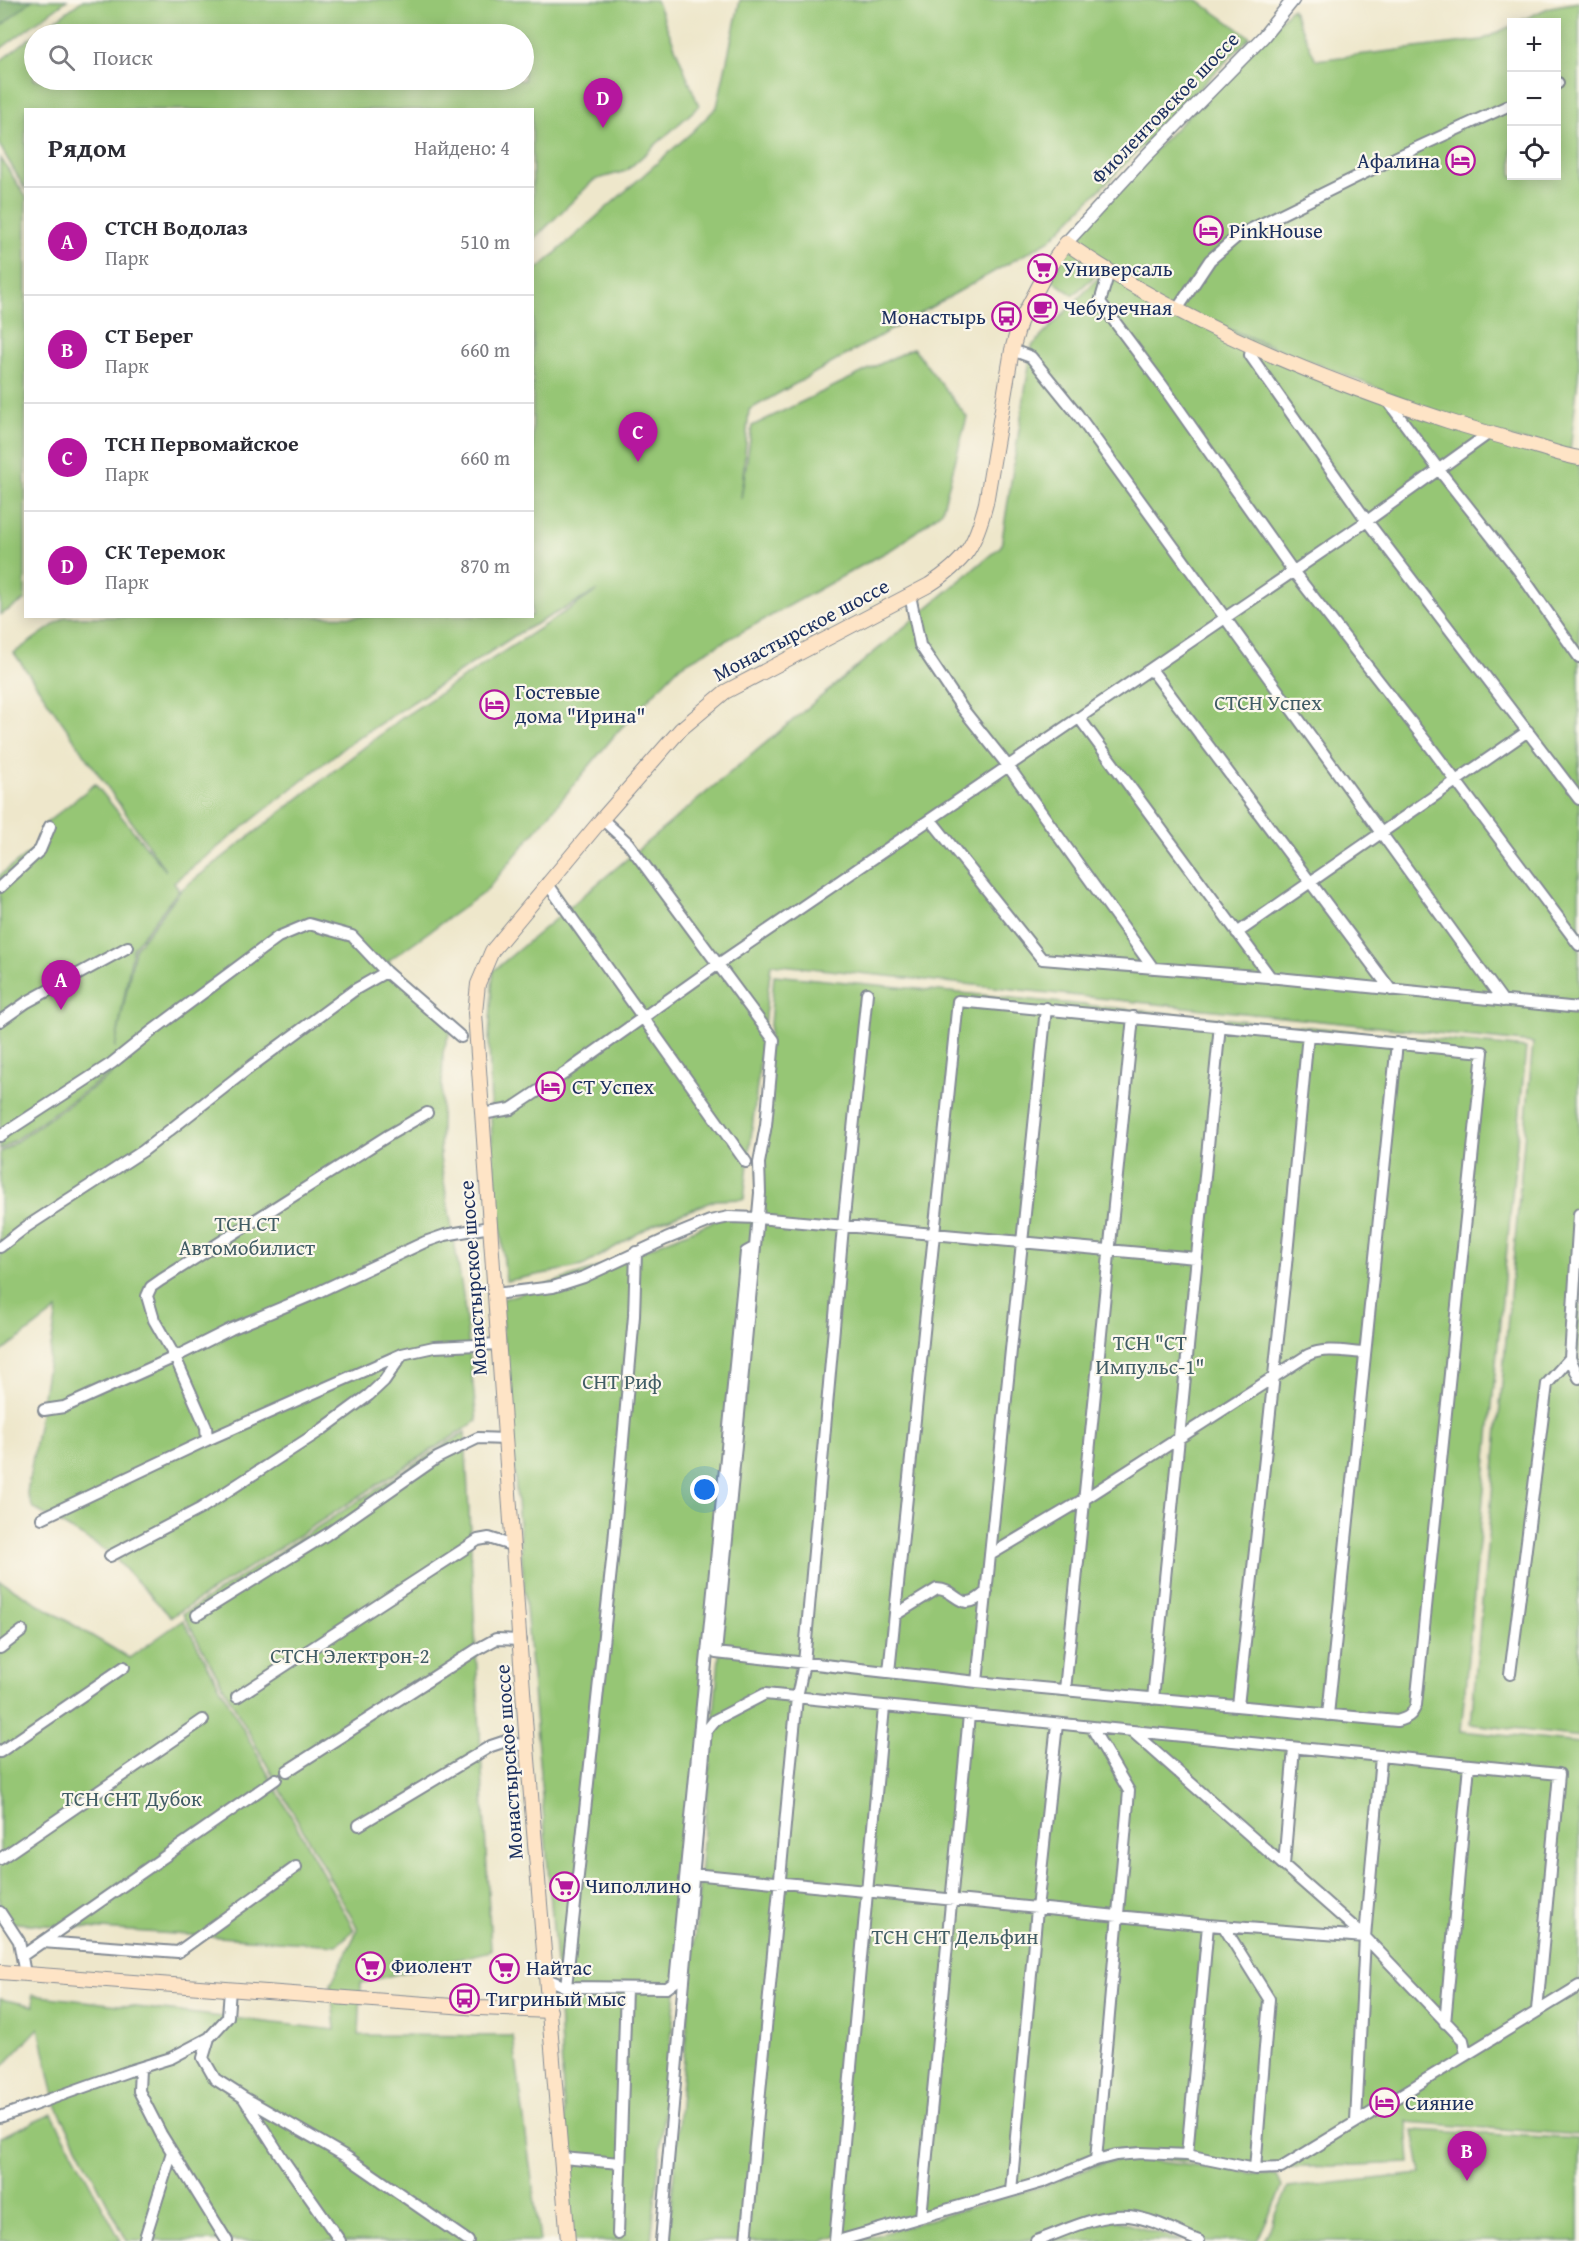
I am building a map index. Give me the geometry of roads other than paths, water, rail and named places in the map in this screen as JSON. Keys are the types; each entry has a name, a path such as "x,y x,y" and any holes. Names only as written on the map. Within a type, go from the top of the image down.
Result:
{"main road":[{"path":"1066,243 1109,273 1176,311 1294,365 1387,400 1488,434 1579,458"},
{"name":"Монастырское шоссе","path":"550,2011 527,1747 482,1114 475,1013 478,984 492,951 547,883 681,729 725,692 910,595 952,570 969,549 980,527 986,503 1012,350 1020,322 1066,243"},
{"path":"0,1972 550,2011 568,2241"}],"street":[{"name":"Фиолентовское шоссе","path":"1066,243 1147,155 1263,37 1293,0"},
{"path":"1176,311 1210,260 1239,235 1401,155 1507,106"},
{"path":"1109,273 1100,302 1162,385 1293,571 1579,945"},
{"path":"1252,345 1250,355 1367,521 1579,799"},
{"path":"1012,350 1031,357 1078,415 1503,1001"},
{"path":"1387,400 1518,570 1579,657"},
{"path":"482,1114 511,1109 717,965 1367,521 1488,434"},
{"path":"910,595 920,645 962,708 1008,766 1153,968"},
{"path":"1151,669 1391,990"},
{"path":"1080,719 1271,978"},
{"path":"1237,933 1528,731"},
{"path":"602,819 628,843 774,1040 766,1125 759,1163 758,1218 716,1653 977,1682 1396,1721 1406,1719 1413,1714 1416,1706 1483,1052 958,1000 889,1672"},
{"path":"931,820 1042,959 1271,978 1579,1008"},
{"path":"0,887 40,850 50,826"},
{"path":"547,883 746,1162"},
{"path":"0,1136 112,1063 278,938 309,924 352,936 386,972 461,1037"},
{"path":"0,1021 27,1002 128,947"},
{"path":"0,1246 143,1151 356,989 386,972"},
{"path":"746,2241 797,1697 804,1663 843,1227 867,993"},
{"path":"977,1682 1046,1008"},
{"path":"1065,1690 1133,1017"},
{"path":"1153,1699 1220,1025"},
{"path":"1238,1707 1308,1034"},
{"path":"1328,1714 1397,1043"},
{"path":"207,1440 206,1427 175,1357 154,1320 147,1296 151,1287 389,1135 428,1113"},
{"path":"1579,1214 1570,1358 1579,1378"},
{"path":"495,1294 554,1287 584,1277 710,1221 729,1217 1196,1258"},
{"path":"44,1410 64,1407 425,1242 445,1235 490,1227"},
{"path":"547,1979 566,1987 668,1988 675,1982 746,1252 755,1247"},
{"path":"566,1987 614,1542 633,1316 636,1252"},
{"path":"42,1518 207,1440 402,1354 434,1347 499,1344"},
{"path":"990,1555 1086,1498 1179,1436 1315,1352 1329,1350 1365,1353"},
{"path":"110,1556 200,1509 320,1431 384,1381 402,1354"},
{"path":"1510,1674 1547,1384 1570,1358"},
{"path":"197,1615 326,1535 436,1458 478,1438 506,1439"},
{"path":"237,1697 478,1540 489,1538 513,1546"},
{"path":"895,1615 937,1588 943,1589 959,1601 970,1602 987,1591"},
{"path":"0,1648 22,1631"},
{"path":"287,1770 476,1650 496,1640 521,1640"},
{"path":"0,1752 124,1666"},
{"path":"661,2241 706,1731 715,1720 765,1694 1559,1774 1537,2010"},
{"path":"884,1707 837,2241 1042,2182 1096,2160 1116,2155 1141,2153 1187,2155 1256,2169 1281,2168 1579,1986"},
{"path":"921,2217 969,1715"},
{"path":"0,1859 203,1720"},
{"path":"1011,2191 1036,1909 1057,1724"},
{"path":"1092,1728 1129,1791 1096,2160"},
{"path":"1133,1732 1365,1937 1463,2040 1466,2054"},
{"path":"359,1825 491,1746 506,1741 527,1747"},
{"path":"1284,1865 1294,1748"},
{"path":"1356,2122 1365,1937 1381,1757"},
{"path":"1445,2023 1469,1765"},
{"path":"22,1956 276,1779"},
{"path":"42,1942 178,1952 296,1867"},
{"path":"693,1874 1224,1927 1365,1937"},
{"path":"0,1912 19,1941 25,1974"},
{"path":"1187,2155 1208,1925"},
{"path":"1224,1927 1269,1999 1256,2169"},
{"path":"618,2234 626,1988"},
{"path":"0,2117 171,2058 209,2038 228,2017 230,1989"},
{"path":"209,2038 203,2058 215,2079 347,2157 468,2241"},
{"path":"140,2068 139,2091 172,2152 228,2241"},
{"path":"243,2097 340,2241"},
{"path":"144,2241 172,2152"},
{"path":"562,2158 620,2163"},
{"path":"1036,2241 1097,2220 1119,2216 1150,2221 1199,2241"}],"place":[{"name":"СК Теремок","path":"603,128"},
{"name":"Афалина","path":"1461,161"},
{"name":"PinkHouse","path":"1208,231"},
{"name":"Универсаль","path":"1042,269"},
{"name":"Чебуречная","path":"1042,308"},
{"name":"Монастырь","path":"1007,317"},
{"name":"ТСН Первомайское","path":"638,462"},
{"name":"Гостевые дома \"Ирина\"","path":"494,704"},
{"name":"СТСН Водолаз","path":"61,1010"},
{"name":"СТ Успех","path":"551,1087"},
{"name":"Чиполлино","path":"564,1886"},
{"name":"Фиолент","path":"370,1966"},
{"name":"Найтас","path":"505,1968"},
{"name":"Тигриный мыс","path":"465,1999"},
{"name":"Сияние","path":"1384,2103"},
{"name":"СТ Берег","path":"1467,2181"}],"park label":[{"name":"СТСН Успех","path":"1268,703"},
{"name":"ТСН СТ Автомобилист","path":"247,1236"},
{"name":"ТСН \"СТ Импульс-1\"","path":"1150,1355"},
{"name":"СНТ Риф","path":"622,1382"},
{"name":"СТСН Электрон-2","path":"350,1656"},
{"name":"ТСН СНТ Дубок","path":"132,1799"},
{"name":"ТСН СНТ Дельфин","path":"955,1937"}]}
